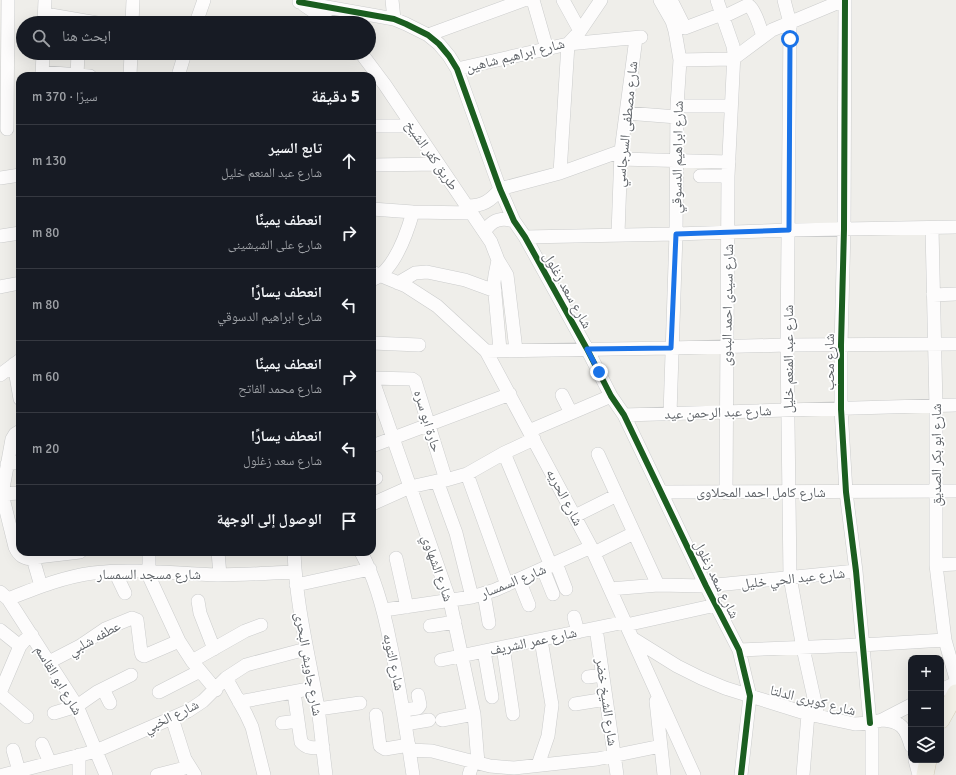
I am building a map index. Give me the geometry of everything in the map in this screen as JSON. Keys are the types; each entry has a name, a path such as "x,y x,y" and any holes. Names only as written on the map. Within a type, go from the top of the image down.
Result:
{"main road":[{"path":"944,715 956,694"},
{"path":"925,775 927,763"}],"street":[{"path":"8,0 9,129"},
{"path":"45,0 45,16"},
{"path":"132,16 133,0"},
{"path":"198,16 204,0"},
{"path":"392,0 394,19"},
{"path":"428,35 501,3 524,0"},
{"path":"533,0 547,49"},
{"path":"563,0 580,31"},
{"name":"شارع ابراهيم شاهين","path":"457,69 568,44 580,31 601,0"},
{"name":"شارع ابراهيم الدسوقي","path":"660,0 672,21 680,60 677,112 676,234 670,414"},
{"path":"671,0 683,27 685,28 748,5 752,8 763,36"},
{"name":"شارع سيدى احمد البدوى","path":"717,0 733,46 728,176 726,493"},
{"name":"شارع عبد المنعم خليل","path":"784,0 790,23 787,345 790,577 813,715 803,775"},
{"path":"680,60 733,59 772,30 845,0"},
{"name":"شارع محب","path":"845,0 844,229 841,408 846,492 856,571 862,645 874,722 872,775"},
{"path":"298,1 320,16"},
{"name":"شارع سعد زغلول","path":"298,1 394,19 428,35 440,44 457,69 500,189 514,221 525,237 587,349 611,396 624,415 706,586 739,650 750,696 741,775"},
{"name":"شارع مصطفى السرجاسي","path":"568,44 639,38 620,155 618,234"},
{"path":"560,173 568,44"},
{"path":"42,72 43,60"},
{"path":"79,60 81,72"},
{"path":"130,72 131,60"},
{"path":"179,72 183,60"},
{"name":"طريق كفر الشيخ","path":"364,60 371,72"},
{"name":"طريق كفر الشيخ","path":"379,85 412,126 485,231 491,242 498,260 505,271 508,283 516,350"},
{"path":"626,113 677,112 731,106"},
{"path":"376,126 412,126"},
{"path":"376,209 414,212 470,210 495,196 500,189 620,155 676,161 729,162"},
{"path":"376,165 438,164"},
{"path":"0,178 16,176"},
{"path":"700,176 728,176"},
{"path":"376,275 395,256 406,235 414,212"},
{"path":"485,231 489,226 500,219 514,221"},
{"path":"525,237 956,227"},
{"name":"شارع ابو بكر الصديق","path":"932,228 936,407 936,565 945,640 956,680"},
{"path":"0,236 16,234"},
{"path":"498,260 495,275 495,291 500,350"},
{"path":"410,276 418,263"},
{"path":"398,283 410,276 421,272 427,272 465,280 495,291"},
{"name":"شارع الحريه","path":"376,276 406,286 437,306 486,351 593,550 694,775"},
{"path":"0,287 16,284"},
{"path":"933,295 956,294"},
{"path":"376,343 419,345"},
{"path":"486,351 787,345 956,344"},
{"path":"1,371 16,363"},
{"name":"حارة ابو سره","path":"376,378 409,379 415,381 429,425 456,533 489,623"},
{"path":"376,445 510,394"},
{"path":"562,395 571,413"},
{"name":"شارع الشهاوي","path":"376,396 393,439 450,601 474,714 475,763"},
{"path":"376,502 410,487 467,474 571,413 611,396"},
{"name":"شارع عبد الرحمن عيد","path":"624,415 841,408 936,407 956,405"},
{"path":"16,434 12,439 2,494 16,534 16,549"},
{"path":"504,453 550,566 566,589"},
{"path":"598,454 658,585"},
{"path":"7,464 16,463"},
{"path":"467,474 513,583 528,605"},
{"name":"شارع كامل احمد المحلاوى","path":"662,492 726,493 789,491 956,491"},
{"path":"2,494 16,493"},
{"path":"574,516 616,495"},
{"name":"شارع السمسار","path":"384,610 450,601 478,595 513,583 550,566 593,550 634,532"},
{"path":"21,556 26,559 35,559 36,557 45,556"},
{"path":"149,556 148,572 179,641 196,666 216,690"},
{"path":"218,556 220,575"},
{"name":"شارع جاويش البحرى","path":"294,556 296,585 306,649 318,709 326,775"},
{"name":"شارع التوبه","path":"363,556 370,569 384,610 404,710 412,775"},
{"path":"396,558 407,607"},
{"path":"35,559 41,586"},
{"path":"936,565 956,564"},
{"path":"550,566 553,594"},
{"path":"296,585 370,569"},
{"name":"شارع عبد الحي خليل","path":"610,589 658,585 706,586 856,571"},
{"path":"115,572 125,593"},
{"name":"شارع مسجد السمسار","path":"4,595 93,573 148,572 220,575 295,572"},
{"name":"شارع ابو القاسم","path":"4,595 32,635 77,706 106,775"},
{"path":"198,601 200,613 214,649"},
{"name":"شارع عمر الشريف","path":"441,660 716,605"},
{"path":"574,617 578,632"},
{"name":"عطفه شلبي","path":"49,662 80,646 105,629 132,618 137,620 142,655 144,656 179,641"},
{"path":"430,626 454,622"},
{"path":"159,692 196,666 214,649 245,631 261,625"},
{"name":"شارع الشيخ خضر","path":"596,628 617,775"},
{"path":"0,630 18,649"},
{"path":"27,717 0,694 3,678 18,649 32,635"},
{"name":"شارع كوبرى الدلتا","path":"632,638 660,656 695,675 725,688 813,715 855,724 891,721 903,728 908,736"},
{"path":"538,765 548,736 552,705 541,640"},
{"path":"739,650 945,640"},
{"path":"2,643 18,649"},
{"path":"503,648 514,714"},
{"name":"شارع الخبي","path":"3,775 96,751 188,711 216,690 226,678 246,665 306,649"},
{"path":"484,651 492,696"},
{"path":"54,713 77,706 86,698 131,675"},
{"path":"588,677 603,675"},
{"path":"226,678 252,727 264,775"},
{"path":"944,689 956,683"},
{"path":"239,702 314,688"},
{"path":"655,688 664,775"},
{"path":"103,689 110,704"},
{"path":"294,692 301,742 305,747 312,749 322,747"},
{"path":"404,710 418,708 420,705 418,695"},
{"path":"575,704 606,699"},
{"path":"318,709 360,703"},
{"name":"شارع كوبرى الدلتا","path":"874,722 908,706"},
{"path":"442,720 474,714"},
{"path":"376,715 379,743 382,748 409,748 432,751 475,763 502,768 538,765 561,769 661,746"},
{"path":"157,775 192,771 185,759 172,718"},
{"path":"406,724 428,720"},
{"path":"282,723 298,721"},
{"path":"42,744 50,763"},
{"path":"13,750 19,771"},
{"path":"79,755 79,775"},
{"path":"469,775 475,763"},
{"path":"916,763 919,775"}],"cycle path":[{"path":"845,0 844,229 841,409 846,492 856,571 870,723"},
{"path":"299,2 394,19 406,24 428,35 439,44 457,69 500,189 514,221 525,237 587,349 611,396 624,415 706,586 739,650 750,696 741,775"}],"route":[{"path":"599,372 587,349 671,348 676,234 789,230 790,39"}]}
